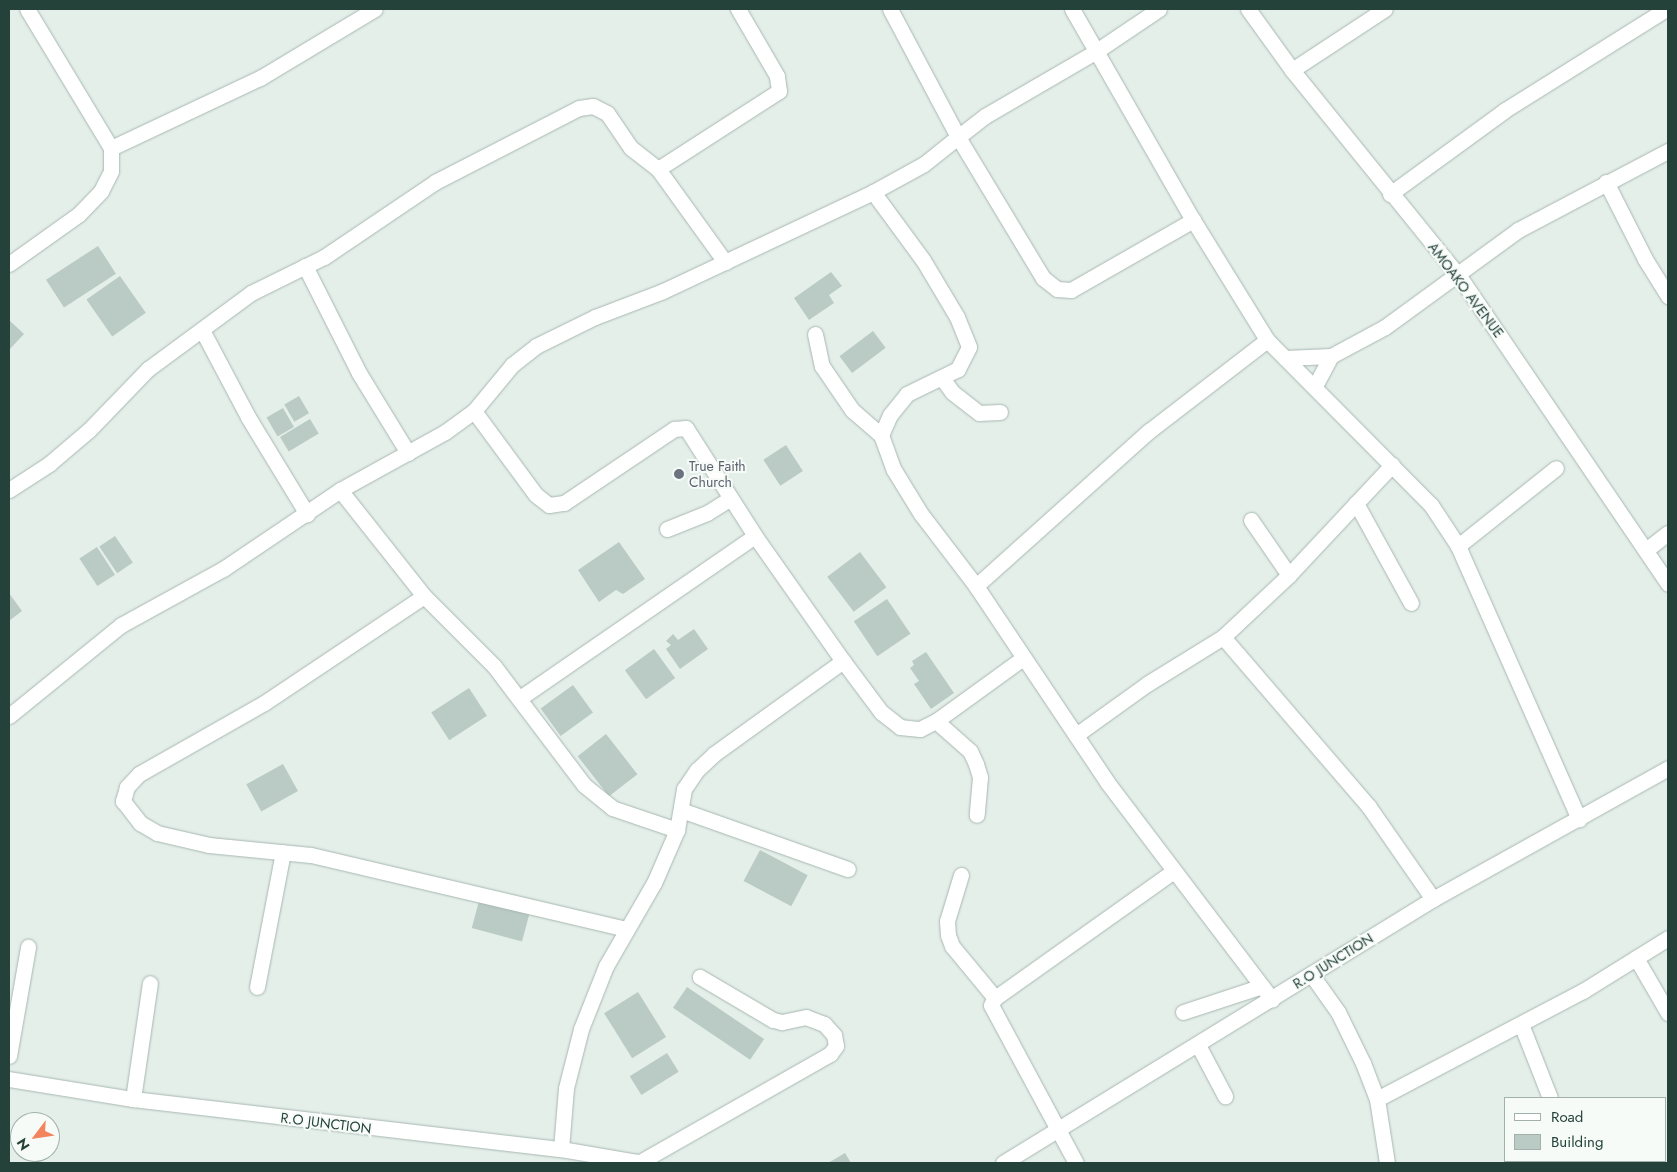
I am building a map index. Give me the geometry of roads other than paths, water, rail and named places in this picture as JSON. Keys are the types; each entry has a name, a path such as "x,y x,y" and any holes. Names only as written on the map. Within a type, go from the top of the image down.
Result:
{"street":[{"path":"9,264 79,214 101,191 111,171 111,148 27,9"},
{"path":"111,148 260,78 375,9"},
{"path":"658,169 779,91 777,76 738,9"},
{"path":"890,9 958,137 1043,278 1057,289 1071,290 1193,220"},
{"path":"1072,9 1094,52 1193,220 1267,340 1315,386 1431,506 1458,546 1579,819"},
{"path":"9,716 121,625 223,569 340,490 408,453 474,411 512,365 536,346 726,262 873,192 924,164 985,116 1094,52 1159,9"},
{"name":"AMOAKO AVENUE","path":"1248,9 1292,70 1390,194 1459,276 1668,584"},
{"path":"1292,70 1384,9"},
{"path":"1390,194 1505,110 1666,9"},
{"path":"9,490 49,464 89,430 148,369 251,293 324,257 435,182 579,108 593,106 607,113 631,148 658,169 726,262"},
{"path":"1285,358 1331,356 1385,327 1459,276 1485,252 1518,230 1668,151"},
{"path":"1606,182 1645,259 1668,296"},
{"path":"873,192 923,260 957,317 969,347 958,369 907,394 890,415 881,436"},
{"path":"305,266 359,373 408,453"},
{"path":"202,330 248,417 307,514"},
{"path":"815,334 822,366 852,410 881,436 894,470 922,514 976,586 1107,782 1272,999"},
{"path":"976,586 1149,431 1267,340"},
{"path":"1315,386 1331,356"},
{"path":"942,378 952,392 979,413 1000,412"},
{"path":"474,411 536,495 549,505 564,503 674,429 686,428 755,536 843,661 881,712 900,727 920,730 936,721 1023,658"},
{"path":"1076,734 1147,684 1222,637 1289,575 1392,466"},
{"path":"1458,546 1556,468"},
{"path":"340,490 424,596 494,666 584,785 612,808 677,830"},
{"path":"667,529 707,513 731,498"},
{"path":"1356,503 1411,603"},
{"path":"1251,520 1289,575"},
{"path":"1646,550 1668,533"},
{"path":"520,698 755,536"},
{"path":"424,596 346,651 179,754 139,774 127,786 123,801 140,823 157,833 208,845 282,852 329,860 626,929"},
{"path":"1222,637 1369,807 1433,900"},
{"path":"561,1149 566,1088 582,1029 606,966 654,882 677,830 684,790 697,770 714,754 843,661"},
{"path":"936,721 970,751 976,764 980,777 978,815"},
{"name":"R.O JUNCTION","path":"1003,1163 1433,900 1668,768"},
{"path":"681,810 848,869"},
{"path":"257,987 282,852"},
{"path":"1076,1163 1056,1132 991,1005 995,998 1174,871"},
{"path":"960,875 947,922 948,935 952,946 995,998"},
{"path":"1377,1100 1521,1024 1668,938"},
{"path":"9,1056 28,947"},
{"path":"1636,958 1668,1013"},
{"path":"1311,974 1338,1012 1377,1100 1387,1163"},
{"path":"642,1163 830,1054 836,1046 834,1035 824,1024 806,1017 782,1022 772,1020 700,977"},
{"path":"133,1099 150,983"},
{"path":"1183,1012 1262,986"},
{"path":"1521,1024 1550,1097"},
{"path":"1198,1045 1225,1096"},
{"name":"R.O JUNCTION","path":"9,1079 133,1099 561,1149 642,1163"}],"place":[{"name":"True Faith Church","path":"679,474"}]}
